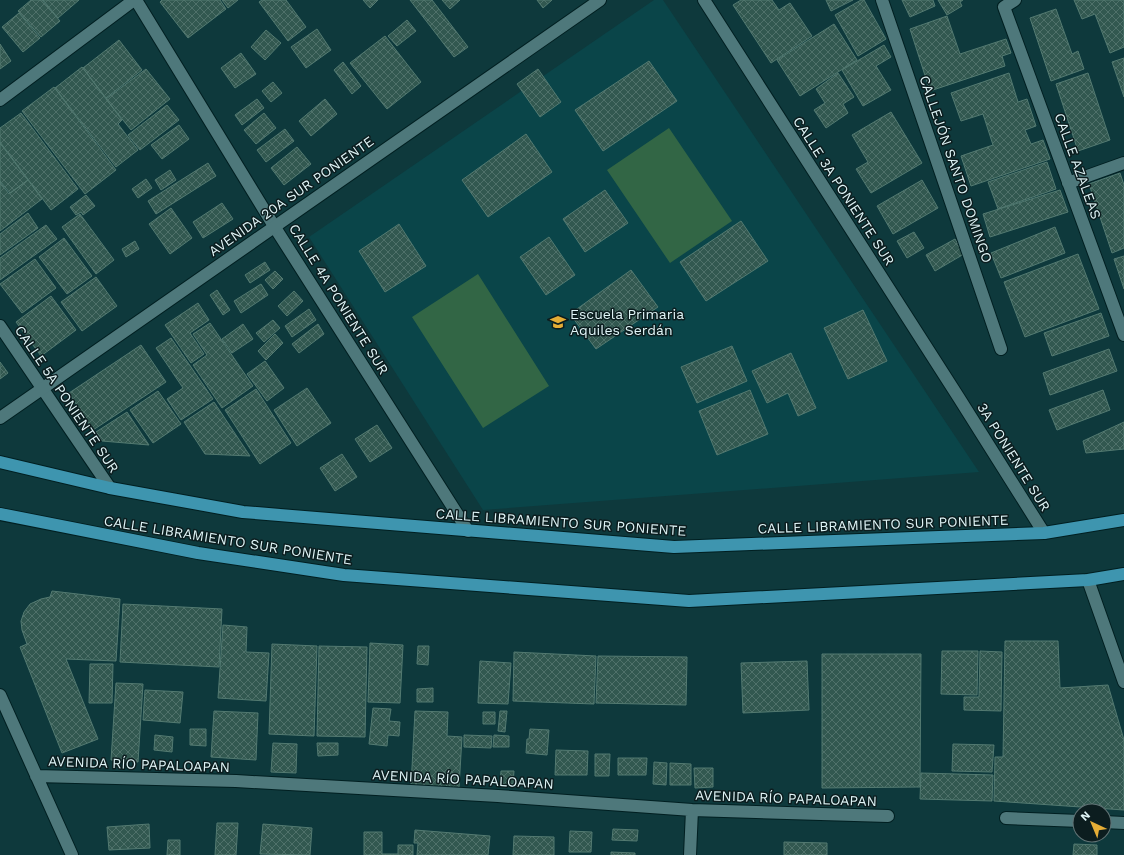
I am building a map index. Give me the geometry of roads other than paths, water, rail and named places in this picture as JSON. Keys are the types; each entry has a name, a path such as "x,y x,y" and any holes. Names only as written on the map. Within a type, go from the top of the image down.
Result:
{"main road":[{"name":"CALLE LIBRAMIENTO SUR PONIENTE","path":"0,462 110,488 243,512 674,547 1044,533 1124,520"},
{"name":"CALLE LIBRAMIENTO SUR PONIENTE","path":"0,514 198,553 344,575 689,601 1088,580 1124,574"}],"street":[{"path":"0,100 135,0"},
{"name":"CALLE 4A PONIENTE SUR","path":"135,0 274,226 468,531"},
{"name":"AVENIDA 20A SUR PONIENTE","path":"0,418 600,0"},
{"name":"CALLE 3A PONIENTE SUR","path":"704,0 959,398"},
{"name":"CALLEJÓN SANTO DOMINGO","path":"882,0 1001,349"},
{"name":"CALLE AZALEAS","path":"1015,0 1004,6 1124,335"},
{"path":"1068,184 1124,163"},
{"name":"CALLE 5A PONIENTE SUR","path":"0,326 110,488"},
{"name":"3A PONIENTE SUR","path":"959,398 1044,533"},
{"path":"1088,580 1124,682"},
{"path":"0,695 72,855"},
{"name":"AVENIDA RÍO PAPALOAPAN","path":"36,776 236,781 498,796 692,810 888,816"},
{"path":"690,855 692,810"},
{"path":"1006,818 1072,821"},
{"path":"1112,822 1124,823"}],"place":[{"name":"Escuela Primaria Aquiles Serdán","path":"558,322"}]}
